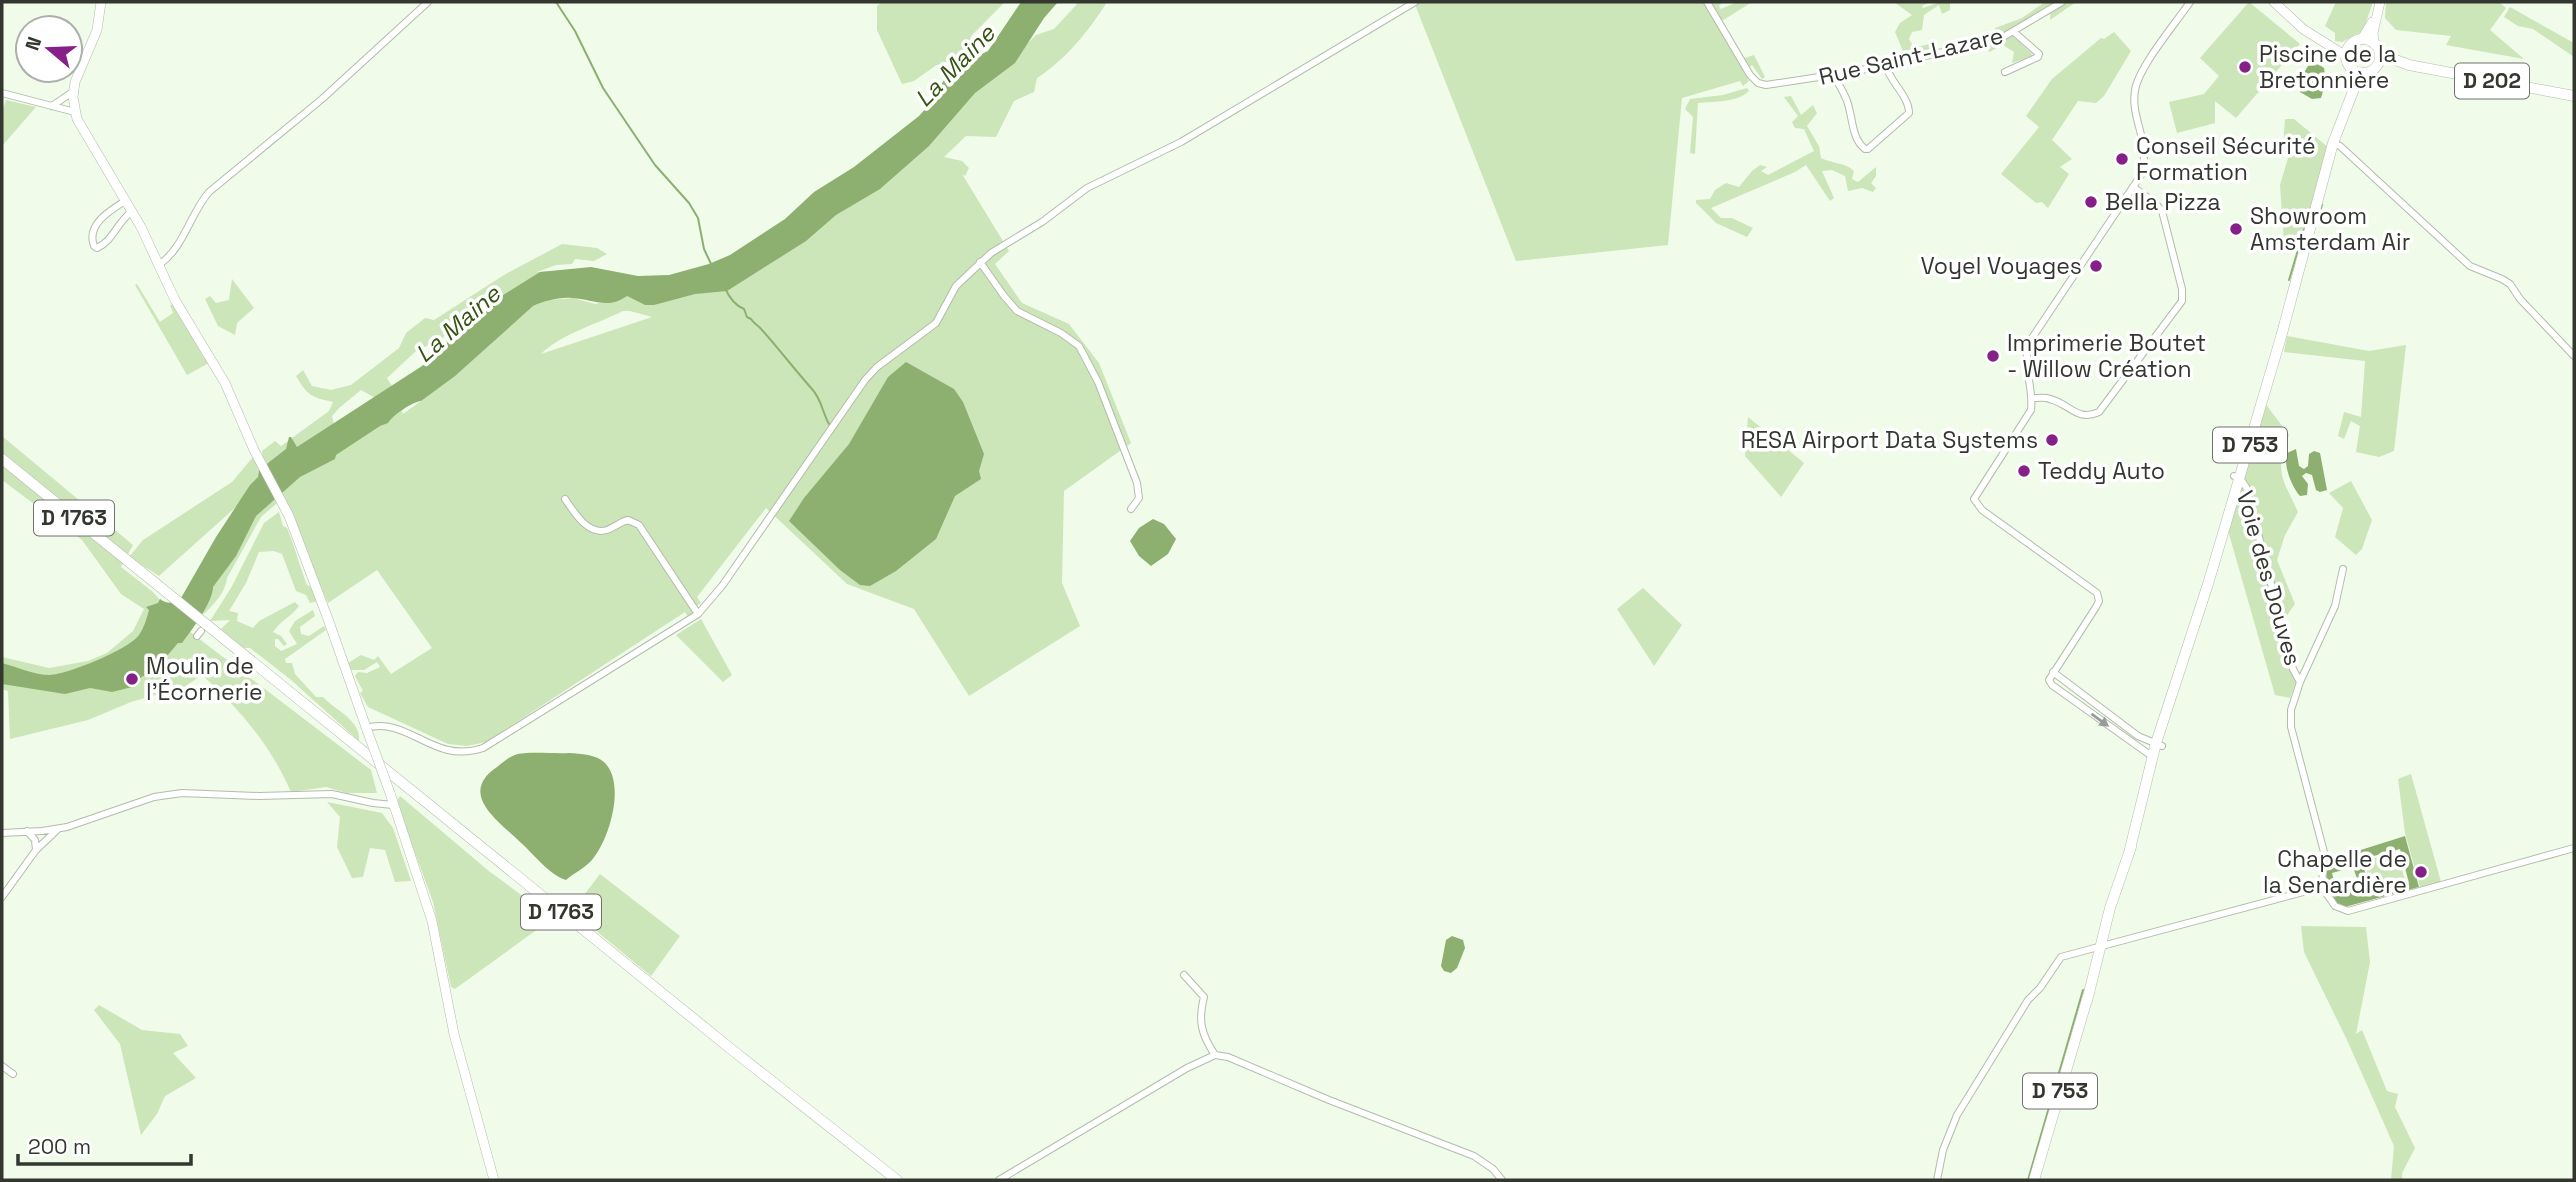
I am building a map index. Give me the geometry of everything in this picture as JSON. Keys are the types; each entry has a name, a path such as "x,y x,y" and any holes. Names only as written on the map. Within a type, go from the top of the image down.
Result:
{"main road":[{"path":"2362,39 2374,44 2379,54 2377,65 2359,71 2349,66 2347,51 2362,39"},
{"name":"D 202","path":"2379,54 2409,65 2574,96"},
{"name":"D 202","path":"2377,65 2409,65"},
{"name":"D 753","path":"2034,1180 2237,477 2359,71"},
{"name":"D 1763","path":"2,459 846,1142 897,1180"},
{"name":"D 753","path":"2129,853 2153,757 2159,745"}],"street":[{"path":"101,2 97,30 77,75 74,91 75,112 81,128 160,264 175,300 225,383 262,466 281,499 328,619 432,921 454,1034 494,1180"},
{"path":"160,264 175,250 195,211 209,192 322,99 428,2"},
{"path":"366,729 391,726 451,752 483,748 698,614 722,586 865,380 877,367 936,323 956,286 980,262 1042,222 1079,193 1181,142 1415,2"},
{"name":"Rue Saint-Lazare","path":"1707,2 1754,80 1761,84 1777,85 1886,66 1998,40 2062,2"},
{"path":"2153,757 2052,685 2049,680 2096,607 2097,593 1982,510 1974,499 1976,492 2028,415 2033,398 2026,356 2030,341 2133,187 2144,165 2145,146 2134,99 2137,83 2190,2"},
{"path":"2274,2 2303,29 2347,51"},
{"path":"2362,39 2379,6"},
{"path":"2374,44 2373,33 2379,6"},
{"path":"2004,72 2038,57 2039,54 2014,32"},
{"path":"1834,75 1847,100 1859,144 1868,149 1909,113 1909,105 1886,66"},
{"path":"52,106 74,91"},
{"path":"2,93 75,112"},
{"path":"2336,144 2396,195 2470,266 2505,280 2574,356"},
{"path":"2033,398 2052,399 2078,415 2088,416 2099,412 2182,301 2182,289 2162,211 2133,187"},
{"path":"125,201 99,220 92,237 94,246 102,247 120,220 131,212"},
{"path":"980,262 1017,311 1061,333 1079,346 1098,382 1137,483 1139,498 1131,509"},
{"name":"Voie des Douves","path":"2237,477 2246,487 2293,668 2300,682 2291,710 2291,727 2324,852 2322,887"},
{"path":"565,499 578,517 593,529 608,529 628,520 639,525 698,614"},
{"path":"2300,682 2332,614 2343,569"},
{"path":"2053,672 2138,736 2159,745"},
{"path":"2,833 58,829 154,797 181,793 269,797 332,794 393,805"},
{"path":"2,897 36,850 58,829"},
{"path":"27,831 36,840 36,850"},
{"path":"1937,1180 1943,1150 1957,1115 2028,1000 2040,988 2061,957 2322,887 2335,906 2348,911 2574,848"},
{"path":"1184,975 1204,997 1200,1019 1202,1032 1215,1055"},
{"path":"999,1180 1187,1068 1215,1055 1238,1060 1329,1100 1465,1153 1482,1161 1502,1180"},
{"path":"2,1066 13,1074"}],"shaded area":[{"path":"882,2 1005,2 972,35 963,55 935,66 914,81 902,84 877,30 877,6"},
{"path":"1021,2 1058,2 1044,18 1015,63 975,93 929,146 880,189 836,215 806,241 727,291 695,294 654,305 645,305 627,296 607,303 567,298 533,306 455,376 421,401 403,409 388,423 336,455 335,459 300,477 256,516 236,556 213,587 206,608 191,631 156,669 140,678 135,671 126,673 132,687 112,692 90,688 65,694 2,684 2,663 38,674 59,674 97,660 133,641 145,623 149,610 146,607 158,603 160,599 170,603 181,598 216,537 258,477 259,470 286,449 289,437 297,447 422,366 487,305 540,272 591,267 638,276 669,275 730,255 785,219 814,192 854,167 919,116 947,75 988,51"},
{"path":"1079,2 1107,2 1075,44 1057,63 1037,78 1034,92 1014,101 996,137 966,136 944,157 962,161 969,168 965,176 962,174 1009,251 995,264 1022,303 1069,324 1099,363 1131,443 1064,491 1062,583 1080,626 969,696 914,609 847,584 766,508 697,597 701,603 697,606 694,602 689,607 693,612 688,617 685,612 486,742 467,746 448,744 368,707 355,676 358,672 367,673 380,667 377,662 364,670 350,670 348,663 361,655 374,660 378,656 391,674 432,648 377,570 328,603 283,498 261,517 219,597 204,614 199,611 251,520 283,486 401,409 403,414 533,306 548,300 573,298 595,304 627,296 645,305 654,305 960,105 1036,35 1054,29","holes":["623,311 652,317 541,354 569,335"]},
{"path":"1414,2 1723,2 1719,6 1721,9 1737,2 1752,2 1717,24 1738,60 1754,55 1765,77 1762,79 1752,65 1743,71 1749,81 1743,86 1740,81 1682,98 1668,245 1516,261"},
{"path":"1894,2 1930,2 1922,6 1923,8 1940,2 1950,2 1950,10 1942,14 1939,5 1924,15 1922,30 1912,32 1909,39 1914,48 1929,44 1931,51 1906,58 1895,32 1900,23 1912,15"},
{"path":"2045,2 2076,2 2050,20 2051,5 2011,30 2015,38 2034,56 2012,63 2014,52 2003,45 1989,52 1987,46 1999,44 1993,35 1995,28 2022,18"},
{"name":"Piscine de la Bretonnière","path":"2249,2 2300,44 2236,118 2215,101 2215,123 2177,133 2169,102 2204,94 2219,76 2200,58"},
{"path":"2336,2 2373,2 2363,31 2342,42 2335,41 2335,33 2325,26"},
{"path":"2386,2 2499,2 2506,8 2490,30 2524,59 2446,45 2451,36 2396,30 2385,18"},
{"path":"2510,7 2574,43 2574,57 2533,29 2518,26 2504,17"},
{"path":"2114,32 2131,51 2104,96 2096,103 2078,101 2052,140 2072,159 2060,167 2069,174 2048,208 2042,202 2036,203 2001,174 2039,127 2026,116 2052,79 2101,38 2104,39"},
{"path":"2318,64 2324,68 2326,81 2321,98 2312,99 2300,92 2308,66"},
{"path":"1747,88 1749,91 1738,98 1698,103 1695,154 1690,153 1693,117 1685,109 1690,99 1723,95"},
{"path":"1791,96 1801,115 1813,105 1817,113 1807,126 1819,146 1821,158 1850,168 1854,171 1852,179 1858,182 1876,167 1876,176 1871,183 1876,188 1873,192 1862,188 1848,191 1845,176 1832,170 1822,171 1834,198 1830,201 1806,165 1711,208 1721,218 1732,218 1753,228 1747,237 1716,223 1696,200 1710,199 1715,190 1726,183 1739,187 1760,165 1767,167 1761,171 1768,175 1814,151 1804,129 1795,128 1792,122 1798,116 1784,97"},
{"path":"6,100 36,107 2,146 2,112"},
{"path":"2285,119 2294,119 2329,148 2301,246 2284,242 2280,185 2288,158 2283,147"},
{"path":"562,244 597,248 607,254 594,261 575,259 572,264 556,265 537,272 577,270 576,274 477,321 469,316 440,340 416,351 387,378 394,389 377,399 361,390 332,416 334,425 277,468 263,461 262,451 275,441 281,446 329,411 333,402 307,392 296,376 303,370 312,386 331,390 351,385 399,348 406,333 425,318 434,320 504,275"},
{"path":"232,279 254,308 237,323 235,335 218,326 205,299 210,296 216,303 229,300"},
{"path":"137,284 160,322 173,313 170,305 174,304 209,363 187,375 135,285"},
{"path":"2287,336 2369,351 2406,345 2394,451 2379,457 2356,452 2360,426 2351,421 2344,439 2338,436 2344,412 2361,417 2365,361 2284,352"},
{"path":"906,362 954,389 963,402 984,454 979,471 981,479 955,496 936,539 896,571 870,586 860,585 840,570 789,521 804,498 849,444 888,377"},
{"path":"2264,402 2289,435 2281,466 2298,512 2285,535 2277,560 2295,604 2285,618 2296,681 2290,698 2275,695 2227,527"},
{"path":"1748,417 1804,463 1781,497 1745,456"},
{"path":"2,436 133,545 121,567 153,592 185,628 371,770 377,793 347,793 326,787 291,792 264,743 229,701 202,675 184,687 131,702 88,720 10,739 8,691 2,689 2,657 49,668 88,661 107,653 133,631 144,609 121,594 82,540 2,480"},
{"path":"2296,449 2299,466 2304,469 2308,466 2309,454 2314,451 2320,453 2327,490 2316,490 2312,475 2306,473 2302,476 2308,484 2307,495 2300,496 2291,482 2286,464 2287,453"},
{"path":"253,457 259,470 258,477 237,506 159,576 129,557 143,540 232,482"},
{"path":"2351,481 2372,520 2362,549 2356,555 2335,537 2343,508 2329,493"},
{"path":"279,512 307,585 311,587 318,601 310,603 306,595 296,591 282,554 274,551 259,552 246,583 229,611 238,613 237,621 253,628 259,621 295,602 299,606 273,632 281,636 287,644 284,646 275,639 275,646 281,651 297,644 289,631 295,621 313,610 315,616 300,627 301,634 309,636 324,626 326,630 285,659 286,663 292,663 295,674 316,697 323,697 352,722 359,734 359,741 290,679 250,648 243,648 221,629 230,620 210,621 231,588 264,523"},
{"path":"1153,519 1164,524 1176,539 1168,554 1151,566 1139,556 1130,541 1139,528"},
{"path":"1643,588 1682,625 1654,666 1617,609"},
{"path":"701,619 732,675 723,682 676,635"},
{"path":"569,753 593,756 605,763 611,773 615,798 609,826 598,851 589,863 566,880 547,869 493,816 481,797 481,787 486,777 515,755"},
{"path":"2411,774 2441,882 2420,887 2405,833 2398,779"},
{"path":"400,796 490,872 553,918 455,989 451,987 433,902 399,809 397,800"},
{"path":"327,802 382,813 393,828 411,881 395,882 385,850 370,848 363,877 352,878 337,847 340,817"},
{"path":"2405,836 2419,887 2341,908 2329,886 2326,861","holes":["2400,849 2409,883 2370,893 2362,859","2352,864 2356,866 2354,870 2361,890 2337,894 2332,873 2350,868"]},
{"path":"2398,852 2405,882 2372,889 2364,861"},
{"path":"600,874 680,936 651,976 572,911"},
{"path":"2301,926 2366,927 2370,962 2356,1034 2362,1030 2387,1091 2398,1094 2395,1107 2415,1148 2402,1173 2402,1180 2391,1180 2394,1146 2304,952"},
{"path":"1452,936 1463,940 1465,948 1457,968 1451,973 1444,971 1441,966 1446,940"},
{"path":"99,1005 142,1030 180,1034 188,1046 173,1053 196,1078 165,1096 157,1114 141,1135 120,1044 94,1010"}],"waterway":[{"path":"556,2 575,31 603,88 655,165 689,203 698,218 704,249 712,266"},
{"path":"2317,221 2322,205"},
{"path":"2289,280 2311,207"},
{"path":"725,288 732,300 744,309 747,317 760,328 815,393 829,424"},
{"path":"2028,1180 2083,990"}],"place":[{"name":"Piscine de la Bretonnière","path":"2245,67"},
{"name":"Conseil Sécurité Formation","path":"2122,159"},
{"name":"Bella Pizza","path":"2091,202"},
{"name":"Showroom Amsterdam Air","path":"2236,229"},
{"name":"Voyel Voyages","path":"2096,266"},
{"name":"Imprimerie Boutet - Willow Création","path":"1993,356"},
{"name":"RESA Airport Data Systems","path":"2052,440"},
{"name":"Teddy Auto","path":"2024,471"},
{"name":"Moulin de l'Écornerie","path":"132,679"},
{"name":"Chapelle de la Senardière","path":"2421,872"}],"water label":[{"name":"La Maine","path":"955,66"},
{"name":"La Maine","path":"458,324"}]}
